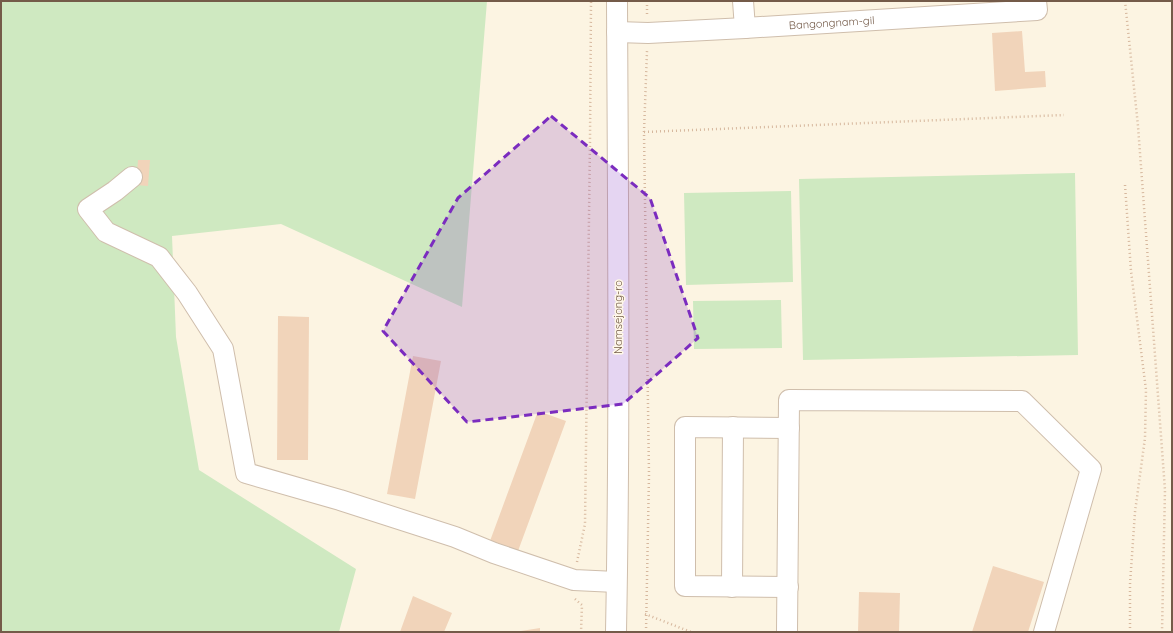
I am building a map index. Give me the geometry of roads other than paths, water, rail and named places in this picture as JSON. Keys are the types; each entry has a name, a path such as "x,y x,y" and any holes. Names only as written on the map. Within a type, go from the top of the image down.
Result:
{"street":[{"name":"Namsejong-ro","path":"616,632 618,381 617,1"},
{"path":"743,1 745,28"},
{"name":"Bangongnam-gil","path":"617,32 648,33 745,28 1037,10 1036,1"},
{"path":"132,177 115,191 88,209 106,232 159,257 187,293 223,349 246,473 340,500 455,537 494,553 574,580 616,582"},
{"path":"787,632 789,400 1022,401 1091,469 1044,632"},
{"path":"788,587 684,586 685,427 789,428"},
{"path":"732,586 733,427"}]}
